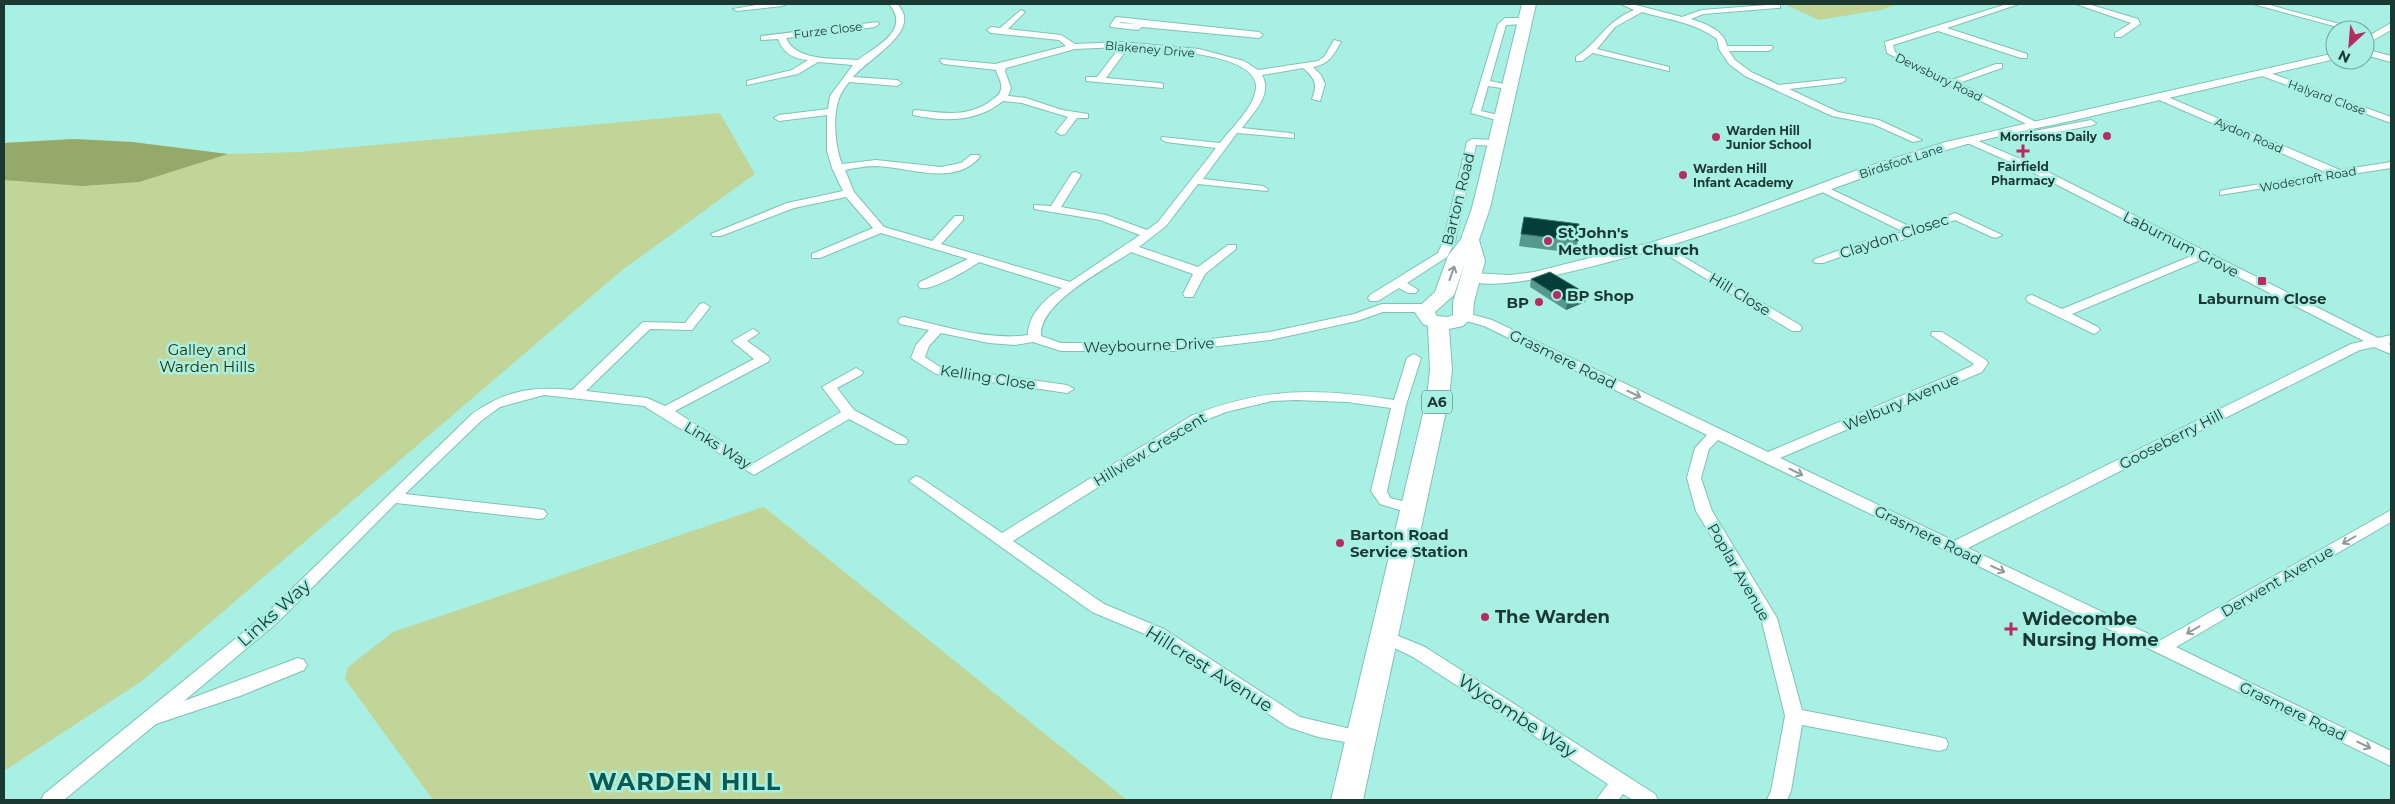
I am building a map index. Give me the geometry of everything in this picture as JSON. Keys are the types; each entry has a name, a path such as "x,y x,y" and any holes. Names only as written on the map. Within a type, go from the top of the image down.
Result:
{"highway":[{"name":"Barton Road","path":"1432,311 1444,296 1458,256 1470,240 1481,208 1500,118 1529,4"},
{"name":"Barton Road","path":"1462,313 1462,302 1472,277 1475,259 1470,240"},
{"path":"1432,311 1453,323 1462,313"},
{"name":"A6","path":"1347,800 1438,397 1441,370 1432,311"}],"street":[{"path":"737,9 782,4"},
{"path":"893,4 900,11 900,28 894,36 860,63 835,96 832,111 832,151 837,168 849,193 880,229 1070,286"},
{"path":"1625,4 1639,11 1683,19 1714,32 1720,38 1723,50 1732,62 1748,74 1777,89 1835,114 1876,122 1917,140"},
{"path":"1683,19 1702,12 1777,6 1775,4"},
{"name":"Dewsbury Road","path":"2015,4 1888,44 1890,53 2035,125"},
{"path":"2080,4 2135,21 2136,24 2130,30 2118,35"},
{"path":"2257,4 2325,22"},
{"path":"1579,59 1592,50 1608,27 1616,20 1639,11"},
{"path":"1002,31 1021,12"},
{"path":"1500,118 1476,113 1502,24 1505,21 1524,21"},
{"name":"Furze Close","path":"764,38 875,24"},
{"path":"1140,24 1195,41 1259,36"},
{"path":"2375,37 2391,26"},
{"path":"1938,28 2024,56"},
{"path":"991,30 1060,38 1074,47"},
{"name":"Furze Close","path":"781,36 786,49 792,54 815,60 860,63"},
{"name":"Blakeney Drive","path":"944,61 961,60 1002,66 1074,47 1195,41 1250,67 1256,73"},
{"path":"1035,338 1036,323 1043,310 1070,286 1150,235 1169,216 1259,97 1261,84 1256,73 1306,66 1327,59 1337,42"},
{"path":"1100,80 1126,45"},
{"path":"1723,50 1768,48"},
{"path":"1592,50 1666,69"},
{"path":"2375,55 2391,59"},
{"name":"Birdsfoot Lane","path":"1472,277 1510,279 1534,276 1658,245 1742,218 1864,172 1969,140 2325,58"},
{"name":"Furze Close","path":"750,83 795,72 815,60"},
{"path":"916,113 937,112 952,117 980,113 1002,98 1007,90 1008,84 1000,71 1002,66"},
{"path":"1306,66 1321,81 1322,86 1317,99"},
{"path":"1951,83 1999,66"},
{"name":"Halyard Close","path":"2262,73 2391,120"},
{"path":"846,79 879,78 897,83"},
{"path":"1089,79 1160,86"},
{"path":"1777,89 1841,80"},
{"path":"1485,83 1508,86"},
{"path":"1140,95 1147,85"},
{"name":"Aydon Road","path":"2160,96 2337,173"},
{"path":"1002,98 1032,102 1050,110 1086,116"},
{"path":"779,118 797,118 832,111"},
{"path":"1061,132 1074,115"},
{"path":"1876,122 1900,119"},
{"path":"2057,119 2068,126"},
{"path":"2000,133 2010,141 2068,126 2091,123"},
{"path":"1234,130 1290,136"},
{"path":"1156,145 1166,136 1223,146"},
{"name":"Laburnum Grove","path":"1969,140 2030,168 2391,350"},
{"name":"Barton Road","path":"1374,298 1443,255 1449,242 1472,142 1495,143"},
{"path":"837,168 876,163 943,170 962,167 975,158"},
{"name":"Wodecroft Road","path":"2224,193 2391,165"},
{"path":"1054,209 1076,175"},
{"path":"1196,181 1263,189"},
{"path":"1822,188 1913,232"},
{"path":"717,234 791,205 849,193"},
{"path":"1038,207 1102,216 1150,235"},
{"name":"Claydon Closec","path":"1819,261 1866,244 1898,238 1932,227 1955,216 1996,235"},
{"path":"934,245 959,218"},
{"path":"738,227 748,233"},
{"path":"816,256 833,252 880,229"},
{"name":"Hill Close","path":"1658,245 1796,328"},
{"path":"1189,294 1200,272 1232,247"},
{"path":"1130,248 1200,272"},
{"path":"2062,314 2204,255"},
{"path":"924,285 964,267 977,258"},
{"path":"1398,283 1412,290"},
{"path":"2032,299 2094,330"},
{"path":"575,394 647,325 688,327 704,307"},
{"name":"Weybourne Drive","path":"904,321 1004,341 1035,338 1049,345 1061,347 1178,347 1270,336 1357,317 1382,308 1432,311"},
{"name":"Grasmere Road","path":"1462,313 1488,323 2163,647 2391,759"},
{"name":"Kelling Close","path":"938,329 923,343 918,352 918,358 936,370 1039,392 1067,389"},
{"name":"Links Way","path":"665,411 763,358 738,341 752,333"},
{"name":"Welbury Avenue","path":"1768,458 1977,369 1982,363 1937,335"},
{"name":"Gooseberry Hill","path":"1954,548 2347,351 2391,339"},
{"path":"1413,509 1385,501 1379,491 1399,405 1414,358"},
{"path":"856,372 829,387 849,413 900,441"},
{"name":"Links Way","path":"51,800 272,618 392,498 476,418 495,404 518,396 544,391 647,402 665,411 754,470 849,413"},
{"name":"Hillview Crescent","path":"1002,540 1196,419 1221,407 1277,396 1323,394 1399,405"},
{"name":"Poplar Avenue","path":"1716,434 1702,448 1694,478 1704,511 1769,618 1794,716 1781,791 1777,800"},
{"name":"Hillcrest Avenue","path":"916,481 1098,608 1158,633 1294,722 1361,738"},
{"path":"392,498 539,514"},
{"name":"Derwent Avenue","path":"2163,647 2391,515"},
{"name":"Wycombe Way","path":"1384,636 1419,652 1648,800"},
{"name":"Links Way","path":"148,720 234,691 298,665"},
{"path":"1794,716 1939,744"},
{"path":"1606,800 1621,783"}],"green space":[{"path":"1784,4 1899,4 1880,10 1819,20"},
{"name":"Galley and Warden Hills","path":"720,113 755,174 621,271 142,681 4,771 4,143 74,139 132,142 228,154 298,152"},
{"path":"74,139 132,142 228,154 139,182 82,186 4,180 4,143"},
{"path":"764,507 1127,800 433,800 345,679 348,667 393,632"}],"building":[{"path":"1524,217 1579,224 1578,241 1521,234"},
{"path":"1550,272 1587,294 1567,302 1531,279"}],"place":[{"name":"Morrisons Daily","path":"2107,136"},
{"name":"Warden Hill Junior School","path":"1716,137"},
{"name":"Fairfield Pharmacy","path":"2023,151"},
{"name":"Warden Hill Infant Academy","path":"1683,175"},
{"name":"St John's Methodist Church","path":"1548,241"},
{"name":"Laburnum Close","path":"2262,281"},
{"name":"BP Shop","path":"1557,295"},
{"name":"BP","path":"1539,302"},
{"name":"Barton Road Service Station","path":"1340,543"},
{"name":"The Warden","path":"1485,617"},
{"name":"Widecombe Nursing Home","path":"2011,629"}],"district":[{"name":"WARDEN HILL","path":"685,781"}]}
